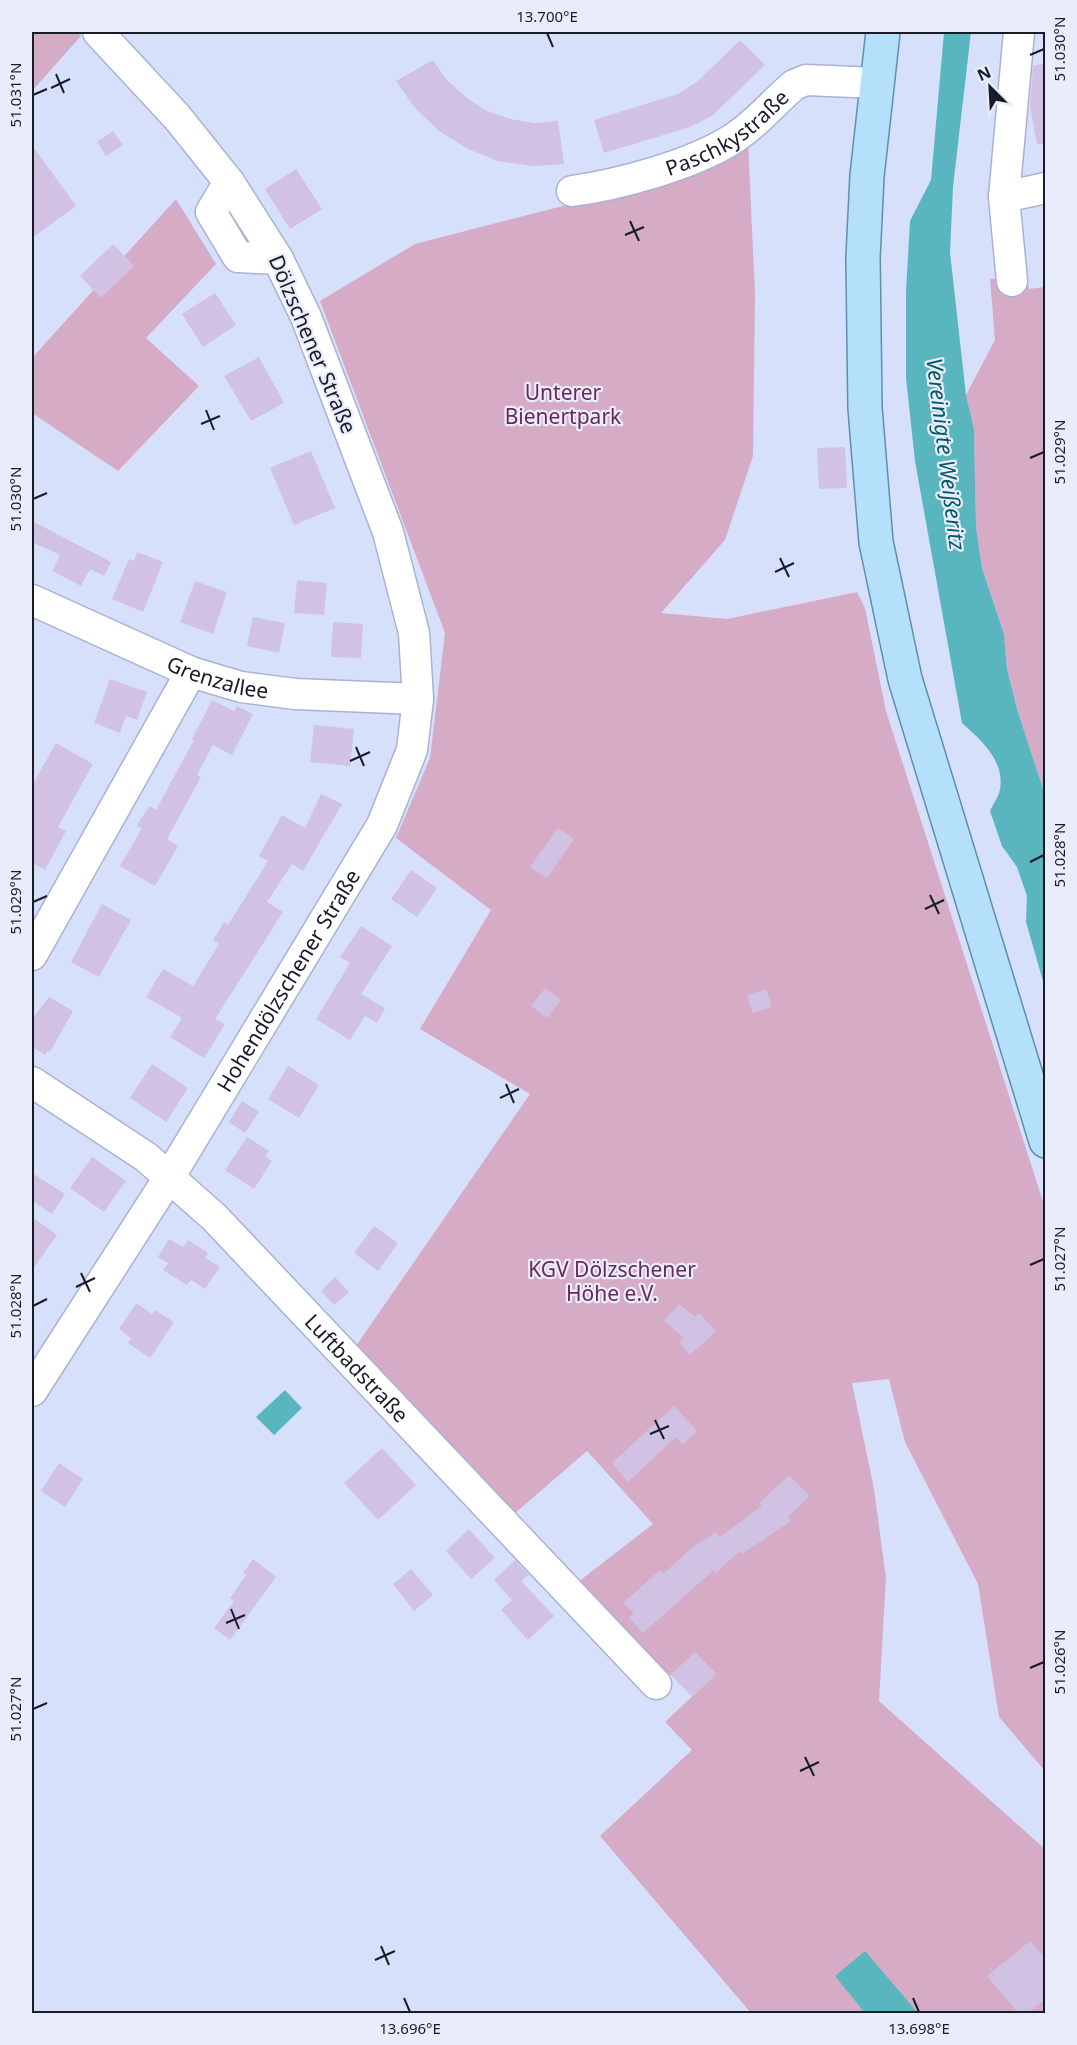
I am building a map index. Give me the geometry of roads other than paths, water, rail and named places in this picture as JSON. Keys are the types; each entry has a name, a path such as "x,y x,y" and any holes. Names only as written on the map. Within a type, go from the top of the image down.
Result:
{"main road":[{"path":"883,32 867,176 863,258 865,408 876,542 905,679 1046,1141"}],"street":[{"name":"Dölzschener Straße","path":"98,32 177,117 229,182 278,259 325,365 388,532"},
{"path":"1011,281 1004,197 1019,32"},
{"name":"Paschkystraße","path":"572,191 595,188 646,174 730,141 794,85 806,80 878,83"},
{"path":"1004,197 1046,188"},
{"name":"Hohendölzschener Straße","path":"32,1391 170,1176 382,825 412,750 418,699 414,633 388,532"},
{"name":"Grenzallee","path":"32,600 191,672 241,687 295,694 418,699"},
{"path":"32,956 191,672"},
{"name":"Luftbadstraße","path":"32,1082 146,1157 214,1217 656,1684"}],"water":[{"name":"Vereinigte Weißeritz","path":"944,32 971,32 953,187 950,252 966,395 974,429 976,527 982,568 1004,634 1007,669 1017,709 1045,795 1045,988 1026,922 1027,896 1017,867 1002,846 990,811 1000,789 999,769 990,752 962,723 915,461 906,378 906,292 910,221 931,180"},
{"path":"285,1390 302,1408 274,1435 256,1417"},
{"path":"865,1951 918,2013 865,2013 835,1976"}],"park label":[{"name":"Unterer Bienertpark","path":"563,404"},
{"name":"KGV Dölzschener Höhe e.V.","path":"612,1281"}]}
